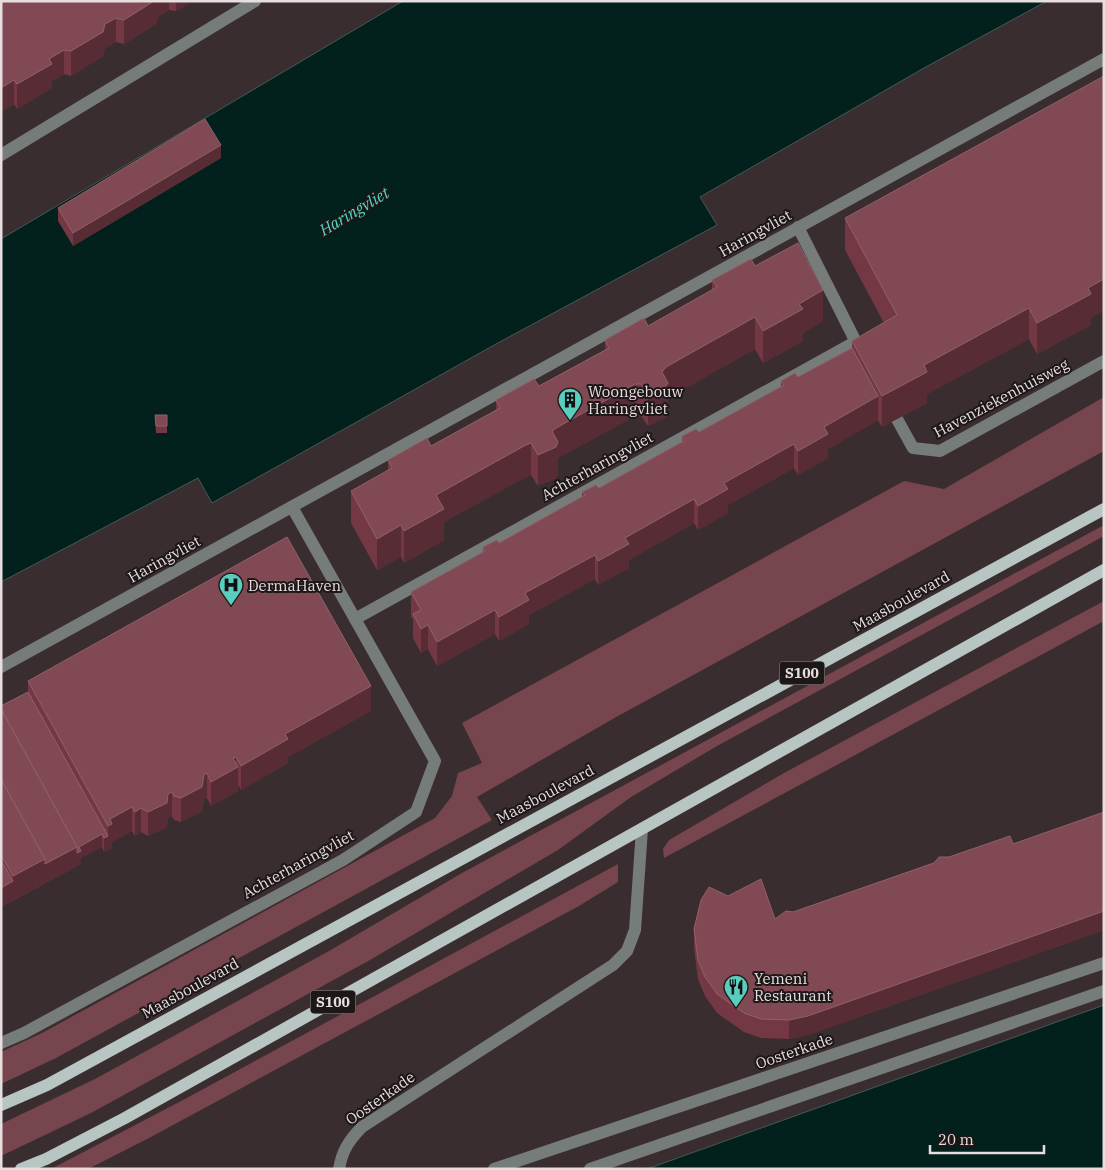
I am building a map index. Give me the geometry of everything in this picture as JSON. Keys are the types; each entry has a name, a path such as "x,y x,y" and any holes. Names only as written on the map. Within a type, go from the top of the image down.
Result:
{"main road":[{"name":"Maasboulevard","path":"1,1105 47,1085 1104,509"},
{"name":"S100","path":"21,1169 46,1159 125,1118 1104,570"}],"street":[{"path":"1,155 255,1"},
{"name":"Haringvliet","path":"1,667 1104,59"},
{"path":"798,227 864,358"},
{"name":"Achterharingvliet","path":"355,619 855,342"},
{"name":"Havenziekenhuisweg","path":"897,419 912,448 940,452 1104,361"},
{"name":"Achterharingvliet","path":"1,1042 24,1033 343,860 416,812 435,761 292,507"},
{"name":"Oosterkade","path":"339,1169 342,1154 350,1140 362,1127 613,965 628,951 636,920 642,829"},
{"name":"Oosterkade","path":"494,1169 1104,963"},
{"path":"590,1169 1104,991"}],"shaded area":[{"path":"1104,397 1104,451 618,716 477,797 492,820 56,1058 1,1084 1,1052 42,1033 435,818 452,796 458,773 482,763 462,723 904,481 944,489"},
{"path":"1104,525 1104,536 717,746 631,797 558,850 370,960 91,1113 1,1156 1,1124 95,1079 329,951 462,873"},
{"path":"1104,601 1104,621 664,858 663,849 669,840 784,773"},
{"path":"618,864 618,882 579,906 149,1138 88,1169 51,1169 183,1100"}],"water":[{"path":"403,1 1047,1 924,68 700,197 717,225 496,344 212,503 198,478 1,582 1,239"},
{"path":"1104,1005 1104,1169 647,1169"}],"building":[{"path":"1,1 154,1 124,20 116,18 105,24 103,32 71,51 64,50 49,59 52,64 17,84 14,80 1,88"},
{"path":"1104,76 1104,279 1088,288 1091,294 1037,323 1029,308 924,365 927,372 882,396 852,341 897,315 845,218"},
{"path":"205,119 221,145 73,233 58,208"},
{"path":"798,243 823,290 799,304 803,309 763,331 755,317 666,367 662,372 668,383 666,386 648,395 641,384 635,384 552,431 558,442 556,447 538,455 531,443 524,446 436,495 444,509 404,531 401,525 377,539 351,491 392,468 388,460 427,438 431,446 500,408 496,400 534,379 539,386 609,348 605,340 644,318 648,326 717,287 712,280 751,259 755,266"},
{"path":"852,348 878,396 824,427 828,434 798,451 794,444 724,483 728,489 698,506 694,499 625,538 629,544 598,561 595,555 525,593 529,600 499,617 495,610 437,642 428,625 421,629 413,614 421,610 411,592 485,551 483,547 497,540 499,543 585,495 582,492 596,485 599,488 684,441 682,436 696,429 699,432 784,385 781,381 795,373 798,377"},
{"path":"155,415 167,415 167,426 156,426"},
{"path":"287,537 371,686 285,734 288,739 241,766 236,757 233,758 238,767 211,782 207,773 204,775 202,787 181,798 174,796 172,792 168,794 167,803 148,812 141,808 135,812 132,807 110,819 112,824 108,826 28,681"},
{"path":"28,692 108,836 104,838 102,834 79,847 81,851 77,853 77,847 1,709 1,706"},
{"path":"1,709 77,847 45,864 45,859 1,779"},
{"path":"1,779 45,859 13,876 1,855"},
{"path":"1104,812 1104,911 808,1016 789,1020 761,1019 744,1013 717,994 705,977 698,960 694,929 701,900 709,887 728,896 761,879 775,919 786,911 793,912 934,863 939,857 949,857 1010,836 1013,844"},
{"path":"1,860 13,881 1,888"}],"place":[{"name":"Woongebouw Haringvliet","path":"570,421"},
{"name":"DermaHaven","path":"231,606"},
{"name":"Yemeni Restaurant","path":"736,1008"}]}
